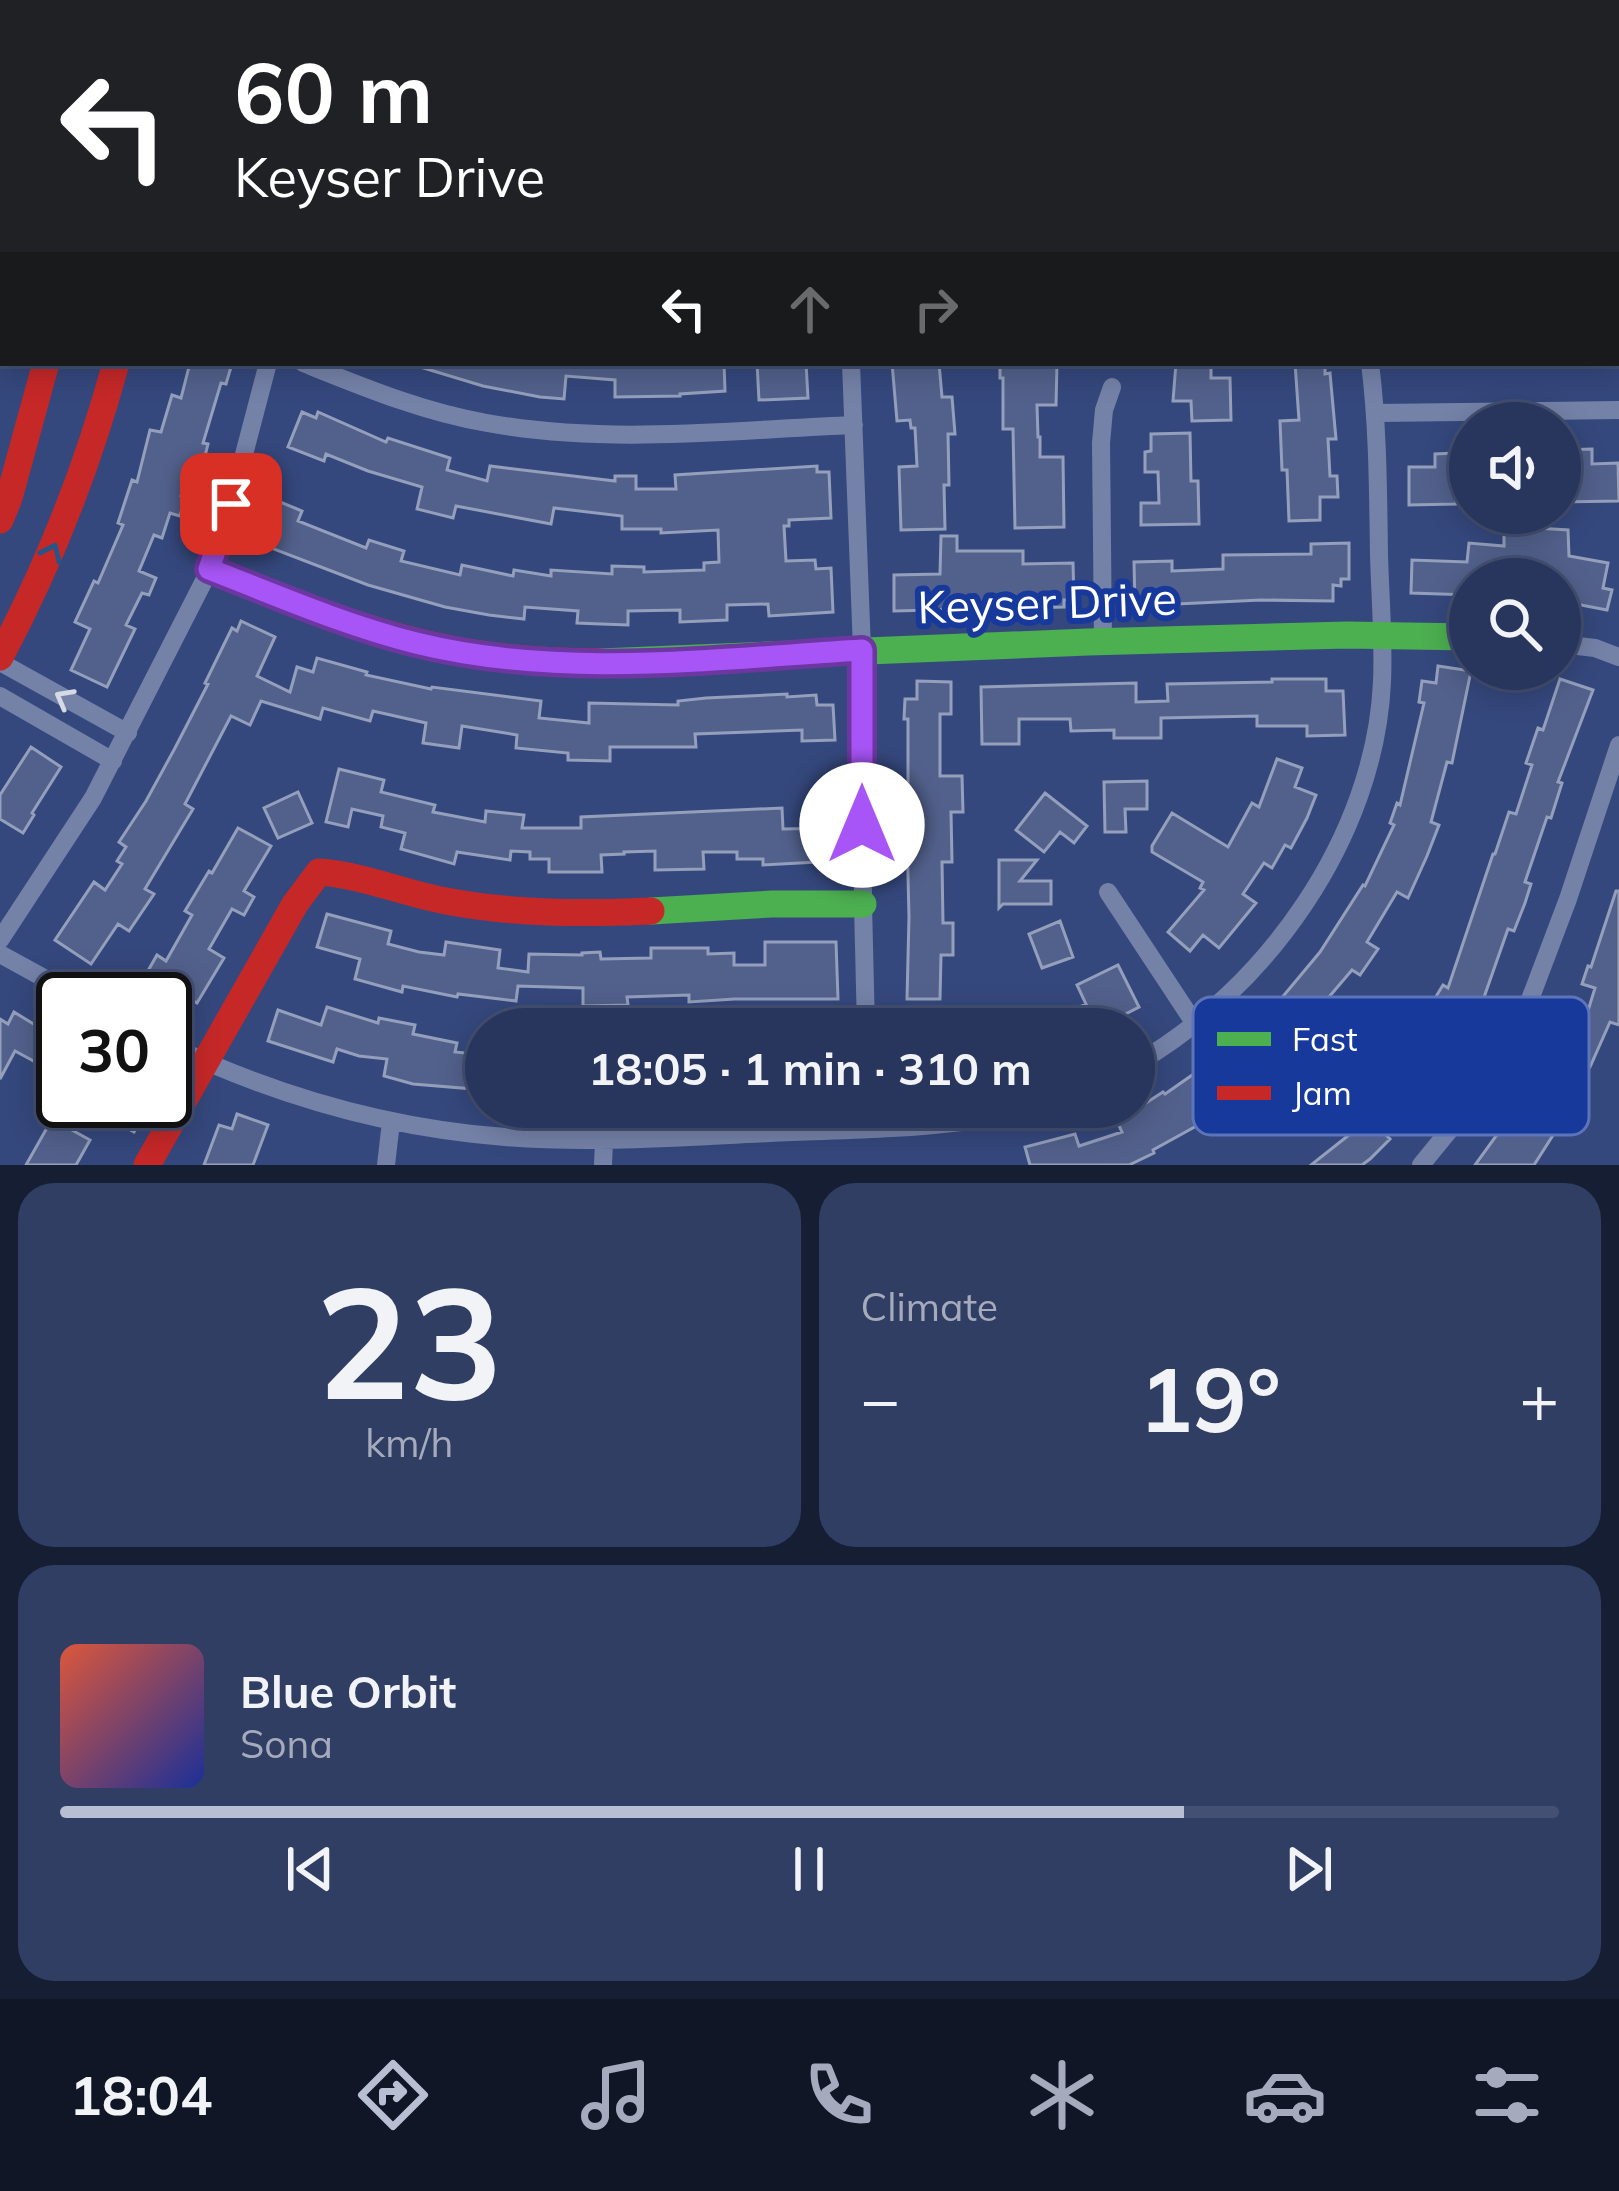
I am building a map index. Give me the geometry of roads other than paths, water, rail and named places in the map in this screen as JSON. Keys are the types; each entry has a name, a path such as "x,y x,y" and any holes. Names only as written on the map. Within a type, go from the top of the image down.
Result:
{"street":[{"path":"0,520 45,366"},
{"path":"115,366 97,435 61,533 0,659 128,733"},
{"path":"0,940 73,832 113,761 209,569 267,366"},
{"path":"311,366 430,410 536,431 651,434 854,424"},
{"path":"850,366 862,650 865,1008"},
{"path":"1224,997 1249,974 1310,898 1328,868 1372,753 1382,682 1376,413 1370,366"},
{"path":"1103,641 1101,443 1112,387"},
{"path":"1376,413 1619,410"},
{"name":"Keyser Drive","path":"209,569 358,626 418,643 551,662 645,663 1103,641 1449,637"},
{"path":"1581,646 1619,657"},
{"path":"0,696 113,761"},
{"path":"1531,997 1619,745"},
{"path":"147,1165 295,904 319,872 340,873 451,902 531,911 862,904"},
{"path":"1108,892 1193,1021"},
{"path":"0,954 36,974"},
{"path":"1155,1051 1193,1025"},
{"path":"192,1056 274,1090 391,1123 503,1137 604,1140 742,1128"},
{"path":"386,1165 391,1123"},
{"path":"1421,1165 1446,1135"},
{"path":"603,1165 604,1140"}]}
